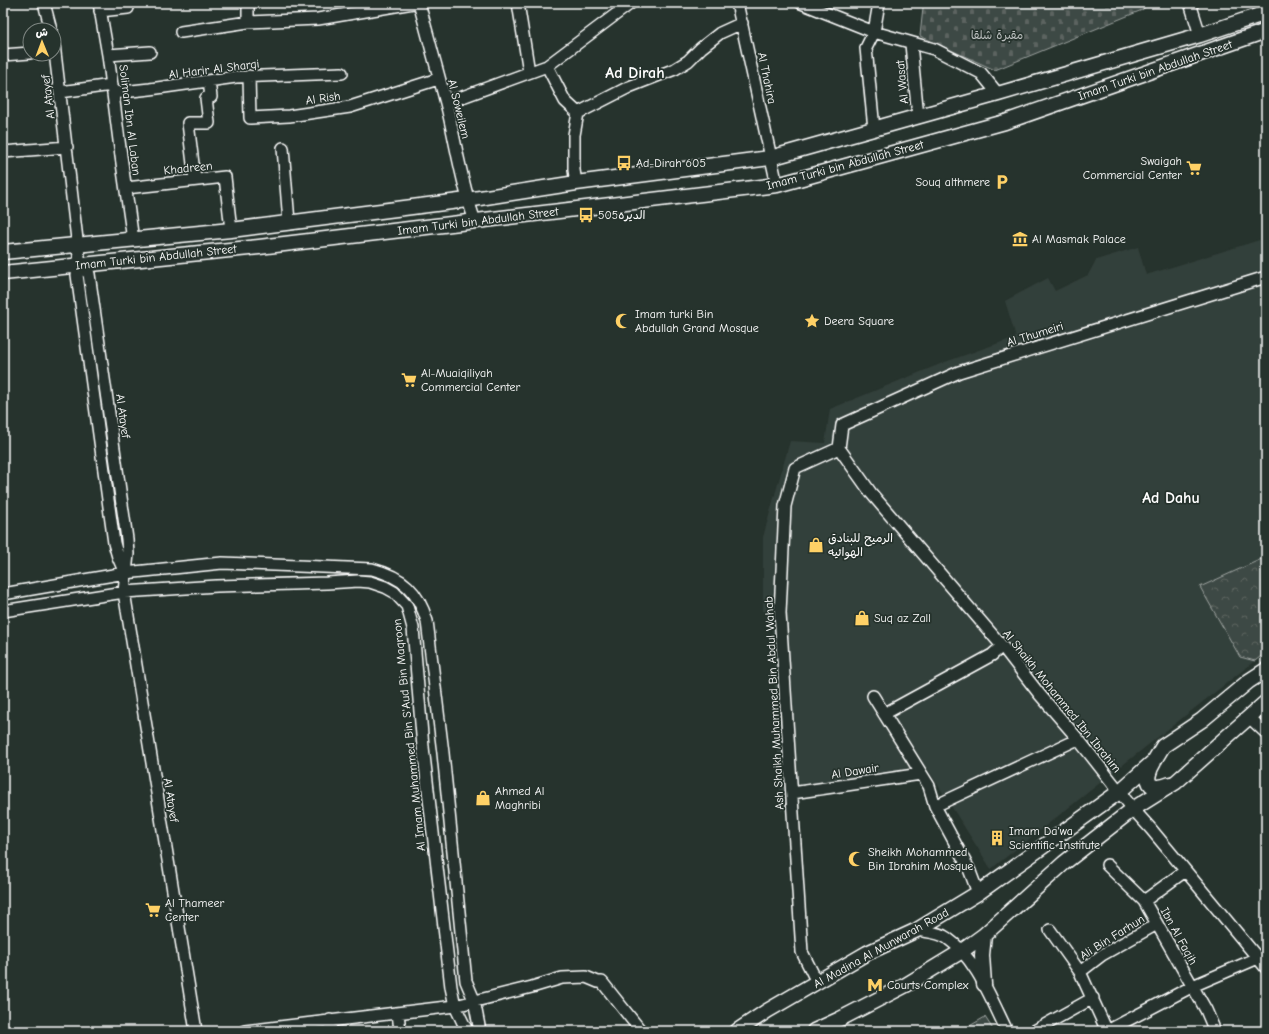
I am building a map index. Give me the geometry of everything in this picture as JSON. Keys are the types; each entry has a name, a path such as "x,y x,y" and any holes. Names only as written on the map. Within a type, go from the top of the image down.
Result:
{"main road":[{"name":"Imam Turki bin Abdullah Street","path":"3,252 231,230 467,200 576,183 770,158 918,117 1200,35 1266,13"},
{"name":"Imam Turki bin Abdullah Street","path":"3,274 259,247 776,185 1005,122 1266,31"},
{"name":"Al Madina Al Munwarah Road","path":"738,1031 767,1011 867,953 917,930 978,893 1119,792 1154,762 1163,746 1202,720 1249,681 1266,670"},
{"path":"814,1031 906,985 962,951 984,935 1064,862 1133,809 1176,782 1266,702"},
{"path":"1154,762 1148,774 1148,778 1153,785 1160,788 1176,782"},
{"path":"984,935 982,955 984,984"}],"street":[{"path":"44,3 48,22"},
{"path":"248,3 248,22"},
{"path":"181,32 248,22 318,19 365,7 413,3"},
{"name":"Al Soweilem","path":"419,3 438,79 446,103 467,200 475,221"},
{"path":"518,3 529,72"},
{"path":"446,103 547,66 631,3"},
{"name":"Al Thahira","path":"737,3 776,185"},
{"path":"801,3 874,32 934,50 981,73 998,94"},
{"path":"874,129 866,48 874,32 878,3"},
{"path":"1190,3 1200,35"},
{"path":"99,7 128,8"},
{"name":"Soliman Ibn Al Laban","path":"99,7 113,89 133,240"},
{"path":"578,113 630,87 675,69 688,61 720,32 742,23"},
{"name":"Al Wasat","path":"911,44 918,117"},
{"path":"108,55 150,52"},
{"path":"3,55 22,54"},
{"name":"Al Atayef","path":"57,62 80,265 89,274 127,539 128,554 124,592 196,1031"},
{"path":"547,66 565,101 578,113"},
{"name":"Al Harir Al Sharqi","path":"60,92 113,89 150,90 236,77 342,73"},
{"name":"Al Rish","path":"249,76 250,118 289,116 350,107 438,79"},
{"path":"195,180 188,123 208,123 206,98 211,97 209,81"},
{"path":"576,183 574,135 578,113"},
{"path":"3,152 67,147"},
{"path":"283,148 289,222"},
{"name":"Khadreen","path":"126,188 225,177 231,230"},
{"name":"Al Thumeiri","path":"839,448 842,425 959,372 1266,277"},
{"name":"Al Shaikh Mohammed Ibn Ibrahim","path":"839,448 871,493 1002,646 1119,792 1266,968"},
{"name":"Ash Shaikh Muhammed Bin Abdul Wahab","path":"817,982 802,952 780,613 785,506 795,468 839,448"},
{"path":"3,594 126,573 222,563 372,569 386,572 407,585 423,607 427,621 443,753 466,981 474,1000 480,1031"},
{"name":"Al Imam Muhammed Bin S'Aud Bin Maqroon","path":"3,611 124,592 217,586 327,584 358,581 370,582 394,592 407,606 413,628 424,753 450,979 455,1006 467,1031"},
{"path":"884,714 992,655 1002,646"},
{"path":"873,696 929,786 935,806 969,869 978,893"},
{"path":"1249,717 1266,733"},
{"path":"935,806 1078,739"},
{"name":"Al Dawair","path":"792,793 921,774"},
{"name":"Ibn Al Faqih","path":"1107,865 1144,901 1206,1010 1215,1031"},
{"path":"1144,901 1185,872"},
{"name":"Ali Bin Farhun","path":"1080,972 1102,955 1157,924"},
{"path":"917,930 940,934 962,951 984,984 1007,1031"},
{"path":"1050,930 1080,972 1107,1031 1192,986 1258,958"},
{"path":"246,1031 330,1026 398,1013 455,1006 562,978 579,976 589,977 598,982 602,982 641,1031"},
{"path":"1034,1031 1093,998"},
{"path":"398,1013 400,1031"}],"shaded area":[{"path":"1266,238 1266,652 991,869 927,768 804,788 781,812 771,614 763,614 763,537 790,441 825,443 830,409 945,362 1016,337 1005,301 1048,278 1055,291 1088,275 1096,260 1138,247 1146,275"}],"green space":[{"name":"مقبرة شلقا","path":"921,3 1150,3 1142,10 995,70 920,36 923,8"},
{"path":"1266,557 1266,652 1255,661 1240,657 1200,587"},
{"path":"985,1017 994,1031 961,1031"}],"place":[{"name":"Ad-Dirah 605","path":"624,163"},
{"name":"Swaigah Commercial Center","path":"1194,168"},
{"name":"Souq althmere","path":"1002,182"},
{"name":"الديره505","path":"586,215"},
{"name":"Al Masmak Palace","path":"1020,239"},
{"name":"Imam turki Bin Abdullah Grand Mosque","path":"623,321"},
{"name":"Deera Square","path":"812,321"},
{"name":"Al-Muaiqiliyah Commercial Center","path":"409,380"},
{"name":"الرميح للبنادق الهوائيه","path":"816,545"},
{"name":"Suq az Zall","path":"862,618"},
{"name":"Ahmed Al Maghribi","path":"483,798"},
{"name":"Imam Da'wa Scientific Institute","path":"997,838"},
{"name":"Sheikh Mohammed Bin Ibrahim Mosque","path":"856,859"},
{"name":"Al Thameer Center","path":"153,910"},
{"name":"Courts Complex","path":"875,985"}],"district":[{"name":"Ad Dirah","path":"635,72"},
{"name":"Ad Dahu","path":"1171,497"}]}
